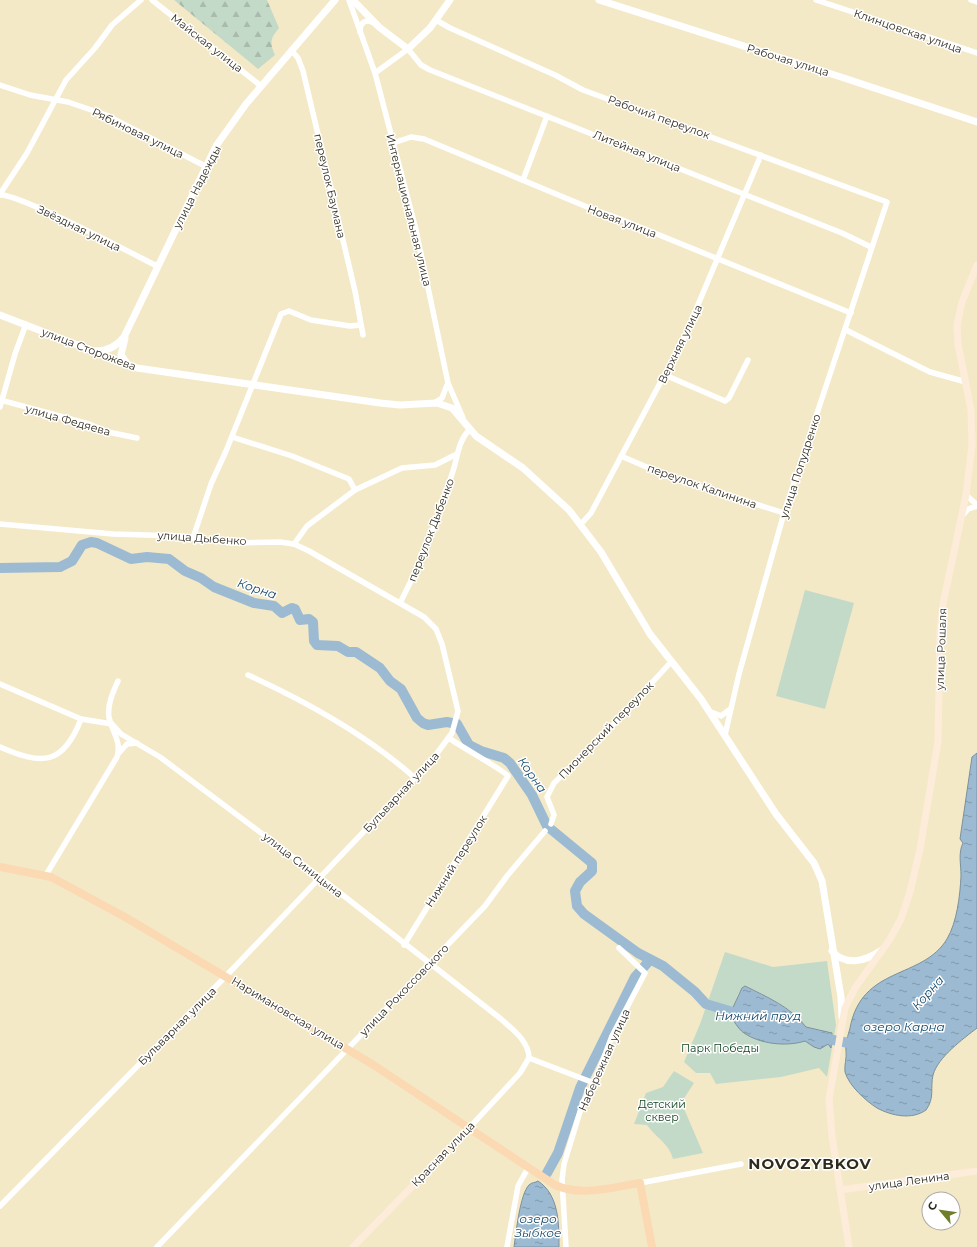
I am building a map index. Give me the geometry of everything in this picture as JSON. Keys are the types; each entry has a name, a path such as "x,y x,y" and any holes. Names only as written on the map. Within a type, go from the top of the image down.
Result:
{"main road":[{"name":"улица Рошаля","path":"849,1247 828,1110 841,1024 851,996 896,929 905,910 920,848 938,742 940,631 943,604 966,496 973,431 966,382 958,344 957,326 962,302 977,265"},
{"name":"Наримановская улица","path":"0,867 46,875 88,896 347,1048 470,1127 528,1168 562,1188"},
{"name":"Красная улица","path":"353,1247 470,1127"},
{"name":"улица Ленина","path":"840,1190 977,1171"},
{"path":"562,1188 574,1191 590,1190 640,1183 652,1247"}],"street":[{"path":"0,195 28,153 54,100 66,80 89,55 112,25 141,0"},
{"name":"Майская улица","path":"152,0 261,86"},
{"name":"улица Надежды","path":"130,367 124,362 121,352 127,332 205,166 226,132 261,86 335,0"},
{"name":"Интернациональная улица","path":"348,0 375,73 416,230 448,383 465,422"},
{"path":"353,0 374,23"},
{"path":"375,73 408,49 436,20 450,0"},
{"name":"Рабочая улица","path":"599,0 817,69 977,122"},
{"name":"Клинцовская улица","path":"816,0 977,53"},
{"path":"971,0 977,2"},
{"path":"360,32 360,26 364,21 369,20 408,49"},
{"name":"Рабочий переулок","path":"436,20 450,28 555,75 579,88 887,202"},
{"name":"Литейная улица","path":"408,49 419,63 426,68 853,238 871,248"},
{"name":"переулок Баумана","path":"291,50 298,58 303,71 363,336"},
{"name":"Рябиновая улица","path":"0,85 22,93 72,103 111,117 205,166"},
{"path":"523,180 547,116"},
{"name":"Новая улица","path":"393,143 410,137 424,139 592,209 851,313"},
{"name":"Верхняя улица","path":"581,524 591,513 666,375 694,317 761,155"},
{"name":"Звёздная улица","path":"0,195 9,196 57,216 157,266"},
{"name":"улица Попудренко","path":"725,735 731,706 784,513 846,330 871,248 887,202"},
{"path":"193,538 211,484 268,350 280,317 285,312 292,312 311,320 350,326 361,325"},
{"name":"улица Сторожева","path":"0,315 26,324 130,367 391,405 434,403 446,405"},
{"path":"0,408 15,354 26,324"},
{"path":"846,330 930,372 966,382"},
{"name":"улица Надежды","path":"88,350 102,351 112,347 127,332"},
{"path":"666,375 725,401 729,398 748,360"},
{"path":"434,403 442,398 448,383"},
{"name":"улица Федяева","path":"1,401 89,424 108,432 137,438"},
{"name":"Интернациональная улица","path":"446,405 454,409 480,440 539,481 562,502 581,524 601,552 650,634 694,689 776,814 818,870 841,997 841,1024"},
{"name":"переулок Дыбенко","path":"400,603 412,580 429,538 453,474 462,439 470,429"},
{"path":"232,437 292,456 345,477 351,480 355,490"},
{"name":"переулок Дыбенко","path":"294,544 307,526 355,490 402,468 435,465 457,454"},
{"name":"переулок Калинина","path":"621,456 672,478 784,513"},
{"path":"960,519 968,509 977,506 966,496"},
{"name":"улица Дыбенко","path":"0,524 113,534 193,538 231,543 268,541 294,544 309,550 400,603 431,623 436,629 442,644 458,708 457,717"},
{"name":"Пионерский переулок","path":"551,824 554,815 547,797 554,784 602,737 671,662"},
{"path":"248,675 287,694 342,726 392,759 414,778"},
{"path":"117,757 118,743 109,708 118,681"},
{"path":"0,684 81,719 112,724"},
{"path":"709,711 721,716 726,714 731,706"},
{"name":"Бульварная улица","path":"0,1206 321,878 438,753 454,727 457,717"},
{"path":"0,747 29,758 50,757 64,750 81,719"},
{"name":"улица Синицына","path":"112,724 121,734 177,769 321,878 404,945 501,1019 524,1043 528,1050 529,1058"},
{"name":"Нижний переулок","path":"404,945 508,776 505,771 477,757 448,738"},
{"path":"46,875 117,757 127,744 139,744"},
{"name":"улица Рокоссовского","path":"157,1247 485,906 507,876 545,831"},
{"name":"Набережная улица","path":"566,1247 565,1211 562,1188 564,1164 583,1102 594,1083 612,1036 645,974 642,968 619,948"},
{"path":"832,950 840,958 857,961 868,959 882,950"},
{"path":"529,1058 594,1083"},
{"name":"Красная улица","path":"470,1127 520,1073 529,1058"},
{"path":"640,1183 741,1164"},
{"path":"507,1247 518,1186 528,1168"}],"green space":[{"path":"174,0 267,0 279,28 272,40 272,47 275,55 258,69"},
{"path":"805,590 854,603 825,709 776,696"},
{"name":"Парк Победы","path":"725,952 773,967 827,961 836,1025 827,1077 819,1068 781,1077 716,1084 710,1073 696,1073 684,1062 700,1024","holes":["745,986 770,998 786,1008 806,1027 821,1030 830,1047 828,1044 820,1049 805,1041 756,1039 744,1033 732,1018 737,996"]},
{"name":"Детский сквер","path":"674,1071 694,1083 682,1104 703,1153 673,1159 669,1149 647,1125 634,1124 646,1093 663,1087"}],"water":[{"name":"озеро Карна","path":"977,753 977,1028 945,1055 936,1068 932,1080 932,1093 929,1106 926,1110 915,1115 895,1115 877,1108 858,1093 850,1083 845,1072 847,1040 857,1008 867,993 879,983 923,961 936,952 947,939 956,917 960,892 960,855 963,843 960,839 972,757"},
{"name":"Нижний пруд","path":"745,986 786,1008 806,1027 832,1033 831,1048 828,1044 820,1049 805,1041 790,1044 765,1042 750,1037 744,1033 729,1016 742,988"},
{"name":"озеро Зыбкое","path":"538,1181 545,1187 554,1202 558,1219 559,1247 514,1247 523,1197 529,1185"}],"waterway":[{"name":"Корна","path":"0,568 60,567 72,561 82,545 91,542 97,543 131,559 147,557 169,559 185,571 201,578 214,587 254,603 274,606 282,613 292,608 295,609 300,620 309,619 313,622 314,641 317,645 338,646 348,652 356,652 380,668 390,681 401,689 417,718 423,723 428,725 447,722 457,724 469,745 481,751 504,758 510,763 532,795 547,826 592,863 592,871 580,882 575,891 577,906 584,914 638,953 663,966 695,992 706,1004 743,1015"},
{"path":"547,1173 558,1153 580,1088 635,977 650,960"},
{"name":"Корна","path":"818,1037 859,1045"}],"district":[{"name":"NOVOZYBKOV","path":"810,1164"}]}
